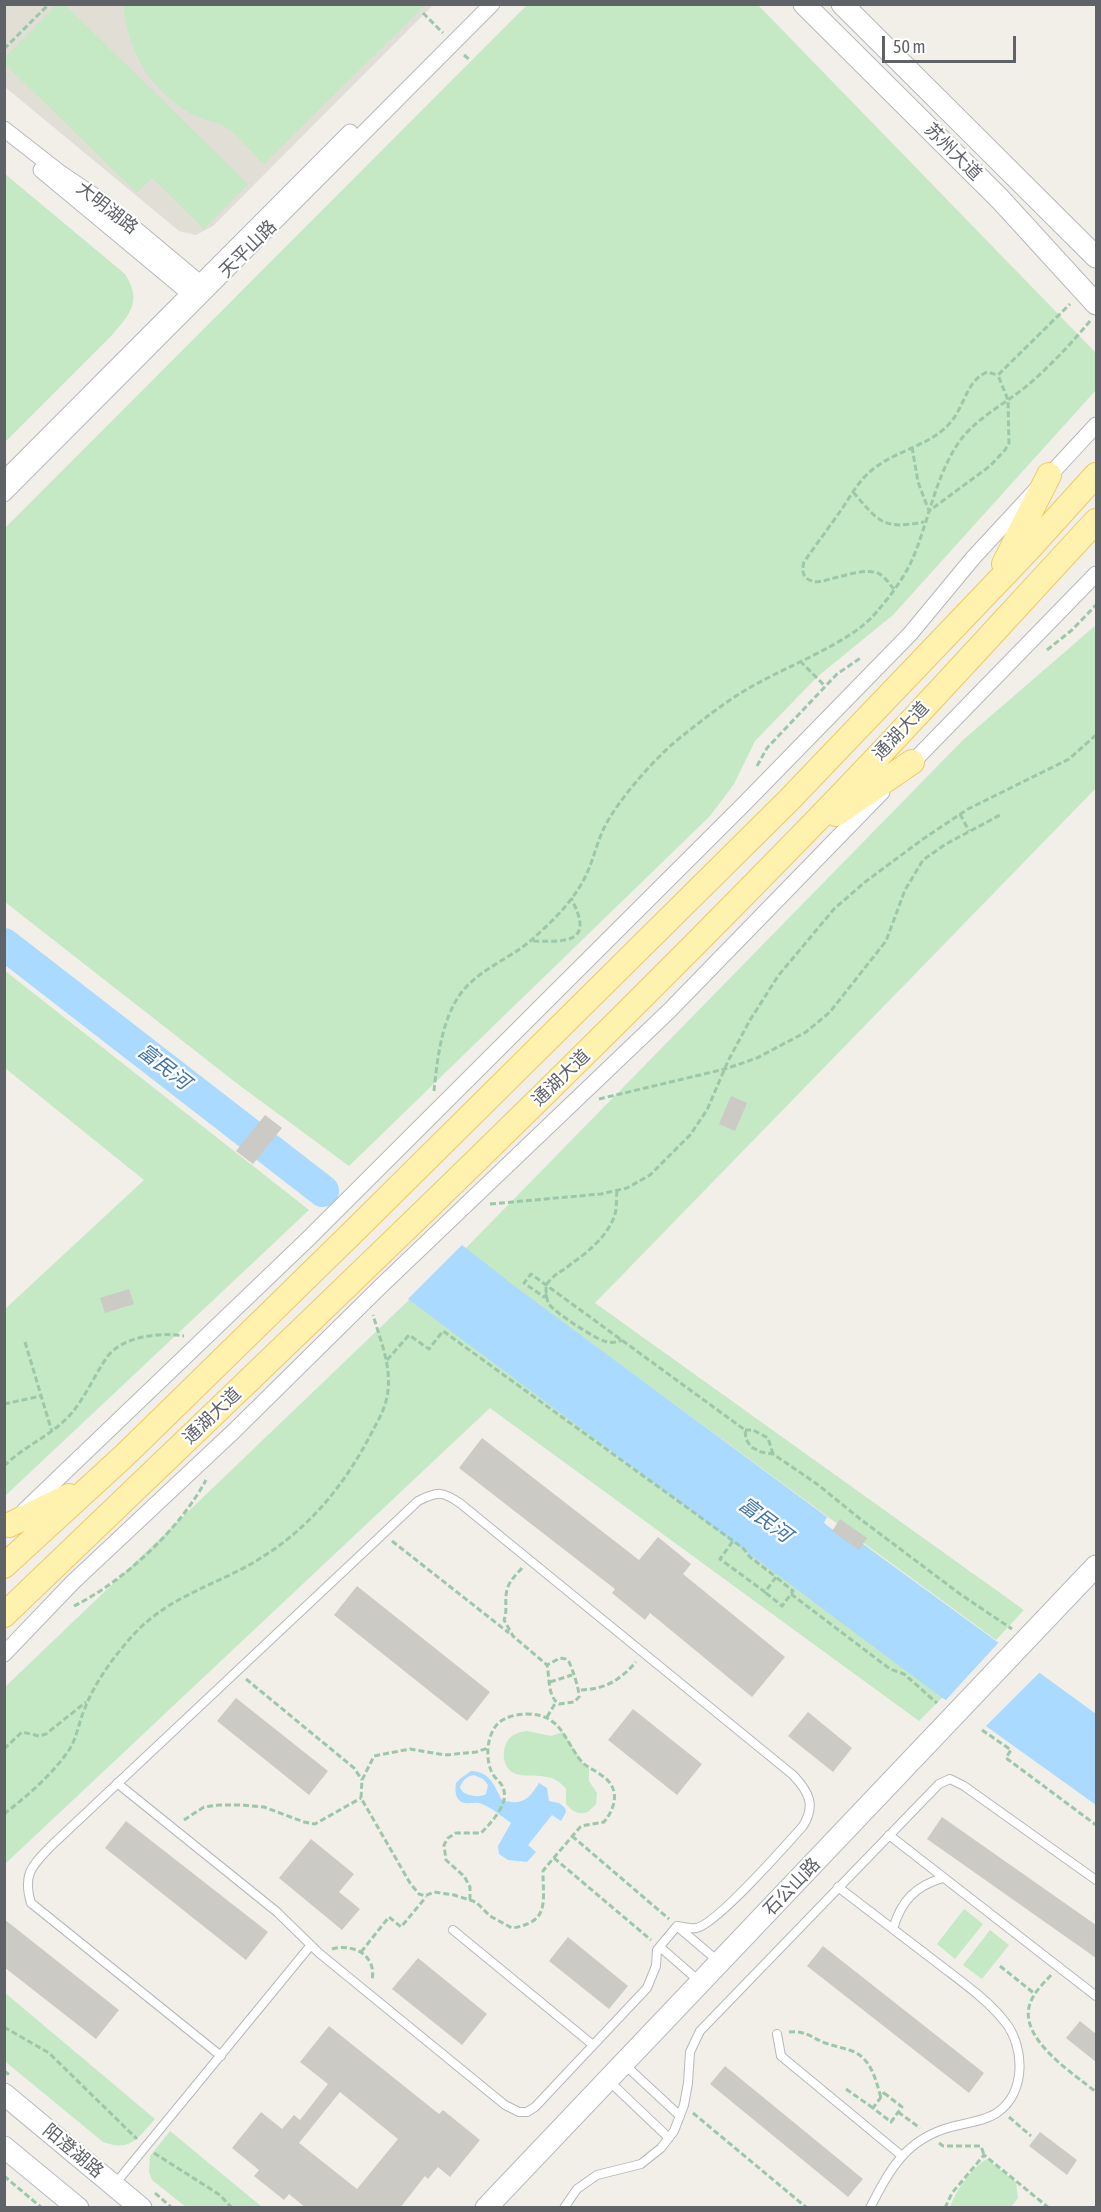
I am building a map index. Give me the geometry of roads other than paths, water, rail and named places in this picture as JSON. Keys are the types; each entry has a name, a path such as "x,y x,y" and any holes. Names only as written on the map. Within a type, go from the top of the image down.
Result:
{"main road":[{"path":"992,588 1049,475"},
{"name":"通湖大道","path":"4,1566 93,1485 349,1236 789,800 992,588 1096,475"},
{"name":"通湖大道","path":"4,1615 593,1046 797,841 1096,521"},
{"path":"797,841 912,762"},
{"path":"7,1527 93,1485"}],"street":[{"name":"天平山路","path":"4,494 477,4"},
{"name":"天平山路","path":"4,479 492,4"},
{"name":"苏州大道","path":"804,4 1000,199 1090,297"},
{"name":"苏州大道","path":"842,4 1096,257"},
{"name":"大明湖路","path":"4,129 59,172 102,201 199,291"},
{"name":"大明湖路","path":"4,140 199,291"},
{"path":"7,1527 309,1238 745,803 910,634 973,558 1096,425"},
{"path":"4,1653 73,1582 234,1431 381,1286 669,1011 1096,574"},
{"name":"石公山路","path":"486,2208 1096,1566"},
{"name":"阳澄湖路","path":"4,2094 141,2208"},
{"path":"4,2147 78,2208"}],"lane":[{"path":"221,2056 31,1903 26,1883 36,1862 117,1783 418,1501 438,1493 456,1500 805,1787 810,1798 808,1818 803,1826 729,1904 701,1926 695,1928 677,1926"},
{"path":"564,2208 577,2189 597,2175 641,2164 661,2148 674,2131 684,2105 690,2052 700,2031 939,1784 951,1779 964,1786 1096,1880"},
{"path":"117,1783 277,1912 319,1953 366,1992 505,2105 519,2112 527,2112 535,2107 647,1988 653,1977 657,1950 677,1926"},
{"path":"889,1835 1096,1996"},
{"path":"893,1929 897,1914 910,1896 928,1882 943,1878"},
{"path":"838,1887 976,1994 1005,2021 1015,2039 1020,2078 1014,2095 1000,2110 980,2119 927,2134 911,2146 884,2180 870,2208"},
{"path":"677,1926 720,1962"},
{"path":"453,1930 592,2045"},
{"path":"114,2185 311,1945"},
{"path":"660,1947 701,1982"},
{"path":"777,2034 782,2056 902,2156"},
{"path":"624,2063 680,2116"},
{"path":"608,2080 669,2138"}],"water":[{"path":"462,1245 827,1517 824,1523 854,1546 859,1541 1096,1714 1096,1805 983,1724 941,1697 408,1299"},
{"path":"471,1771 483,1774 491,1781 502,1800 509,1802 525,1800 539,1783 547,1788 549,1801 559,1803 566,1812 561,1821 552,1815 528,1845 536,1852 527,1862 508,1860 499,1854 498,1846 511,1823 483,1804 460,1801 455,1788 461,1778","holes":["474,1775 483,1779 488,1785 486,1794 477,1796 467,1794 460,1787 462,1782"]}],"waterway":[{"name":"富民河","path":"4,944 323,1191"}]}
